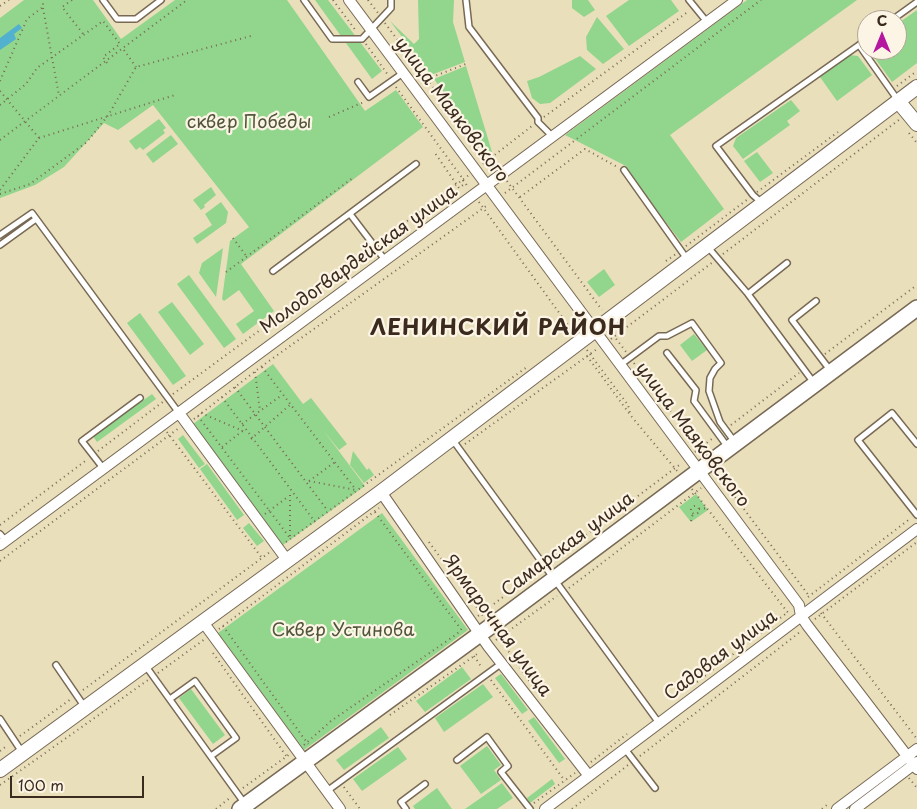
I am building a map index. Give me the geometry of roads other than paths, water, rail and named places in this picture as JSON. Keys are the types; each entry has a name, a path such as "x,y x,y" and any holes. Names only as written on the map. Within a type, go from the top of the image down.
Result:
{"main road":[{"name":"Самарская улица","path":"242,804 301,756 461,639 480,634 917,308"}],"street":[{"name":"улица Маяковского","path":"350,0 688,458 704,467 798,605 804,620 916,766"},
{"name":"Молодогвардейская улица","path":"2,540 179,413 737,0"},
{"path":"0,770 286,560 384,497 455,444 581,341 591,326 684,255 707,246 758,199 895,96 917,87"},
{"path":"895,96 917,124"},
{"path":"179,413 185,424 286,560"},
{"name":"Ярмарочная улица","path":"384,497 470,621 589,776"},
{"name":"Садовая улица","path":"544,809 819,610 917,529"},
{"path":"203,622 340,809"},
{"path":"837,809 917,749"},
{"path":"855,809 916,766"}],"lane":[{"path":"103,0 117,19 136,19 160,0"},
{"path":"304,0 332,39 362,39 391,8 391,0"},
{"path":"466,0 469,27 538,118 538,122 552,136"},
{"path":"689,0 707,22"},
{"path":"906,10 917,2"},
{"path":"758,199 716,146 857,46"},
{"path":"870,60 895,96"},
{"path":"358,82 370,97 403,72"},
{"path":"273,271 416,164"},
{"path":"624,170 684,255"},
{"path":"0,235 32,213 179,413"},
{"path":"350,214 385,260"},
{"path":"0,245 36,219"},
{"path":"707,246 748,294 815,384"},
{"path":"748,294 787,263"},
{"path":"816,301 792,320 831,372"},
{"path":"620,365 659,336 667,336 692,323 722,363 715,369 710,378 709,391 713,408 733,446"},
{"path":"668,353 696,390 694,401 718,435 733,446"},
{"path":"103,468 82,441 140,398"},
{"path":"917,444 892,413 858,440 917,514"},
{"path":"455,444 552,580 659,724"},
{"path":"326,791 502,662"},
{"path":"145,664 211,756 242,804"},
{"path":"56,665 85,708"},
{"path":"170,699 195,681 231,731 236,738 211,756"},
{"path":"0,719 23,753"},
{"path":"457,760 487,737 508,766 501,772 529,808"},
{"path":"625,749 655,788"},
{"path":"406,809 401,802 425,784"}],"water":[{"path":"19,24 22,28 14,34 16,39 0,50 0,38"}],"district":[{"name":"ЛЕНИНСКИЙ РАЙОН","path":"498,329"}],"park label":[{"name":"сквер Победы","path":"249,123"},
{"name":"Сквер Устинова","path":"343,631"}]}
